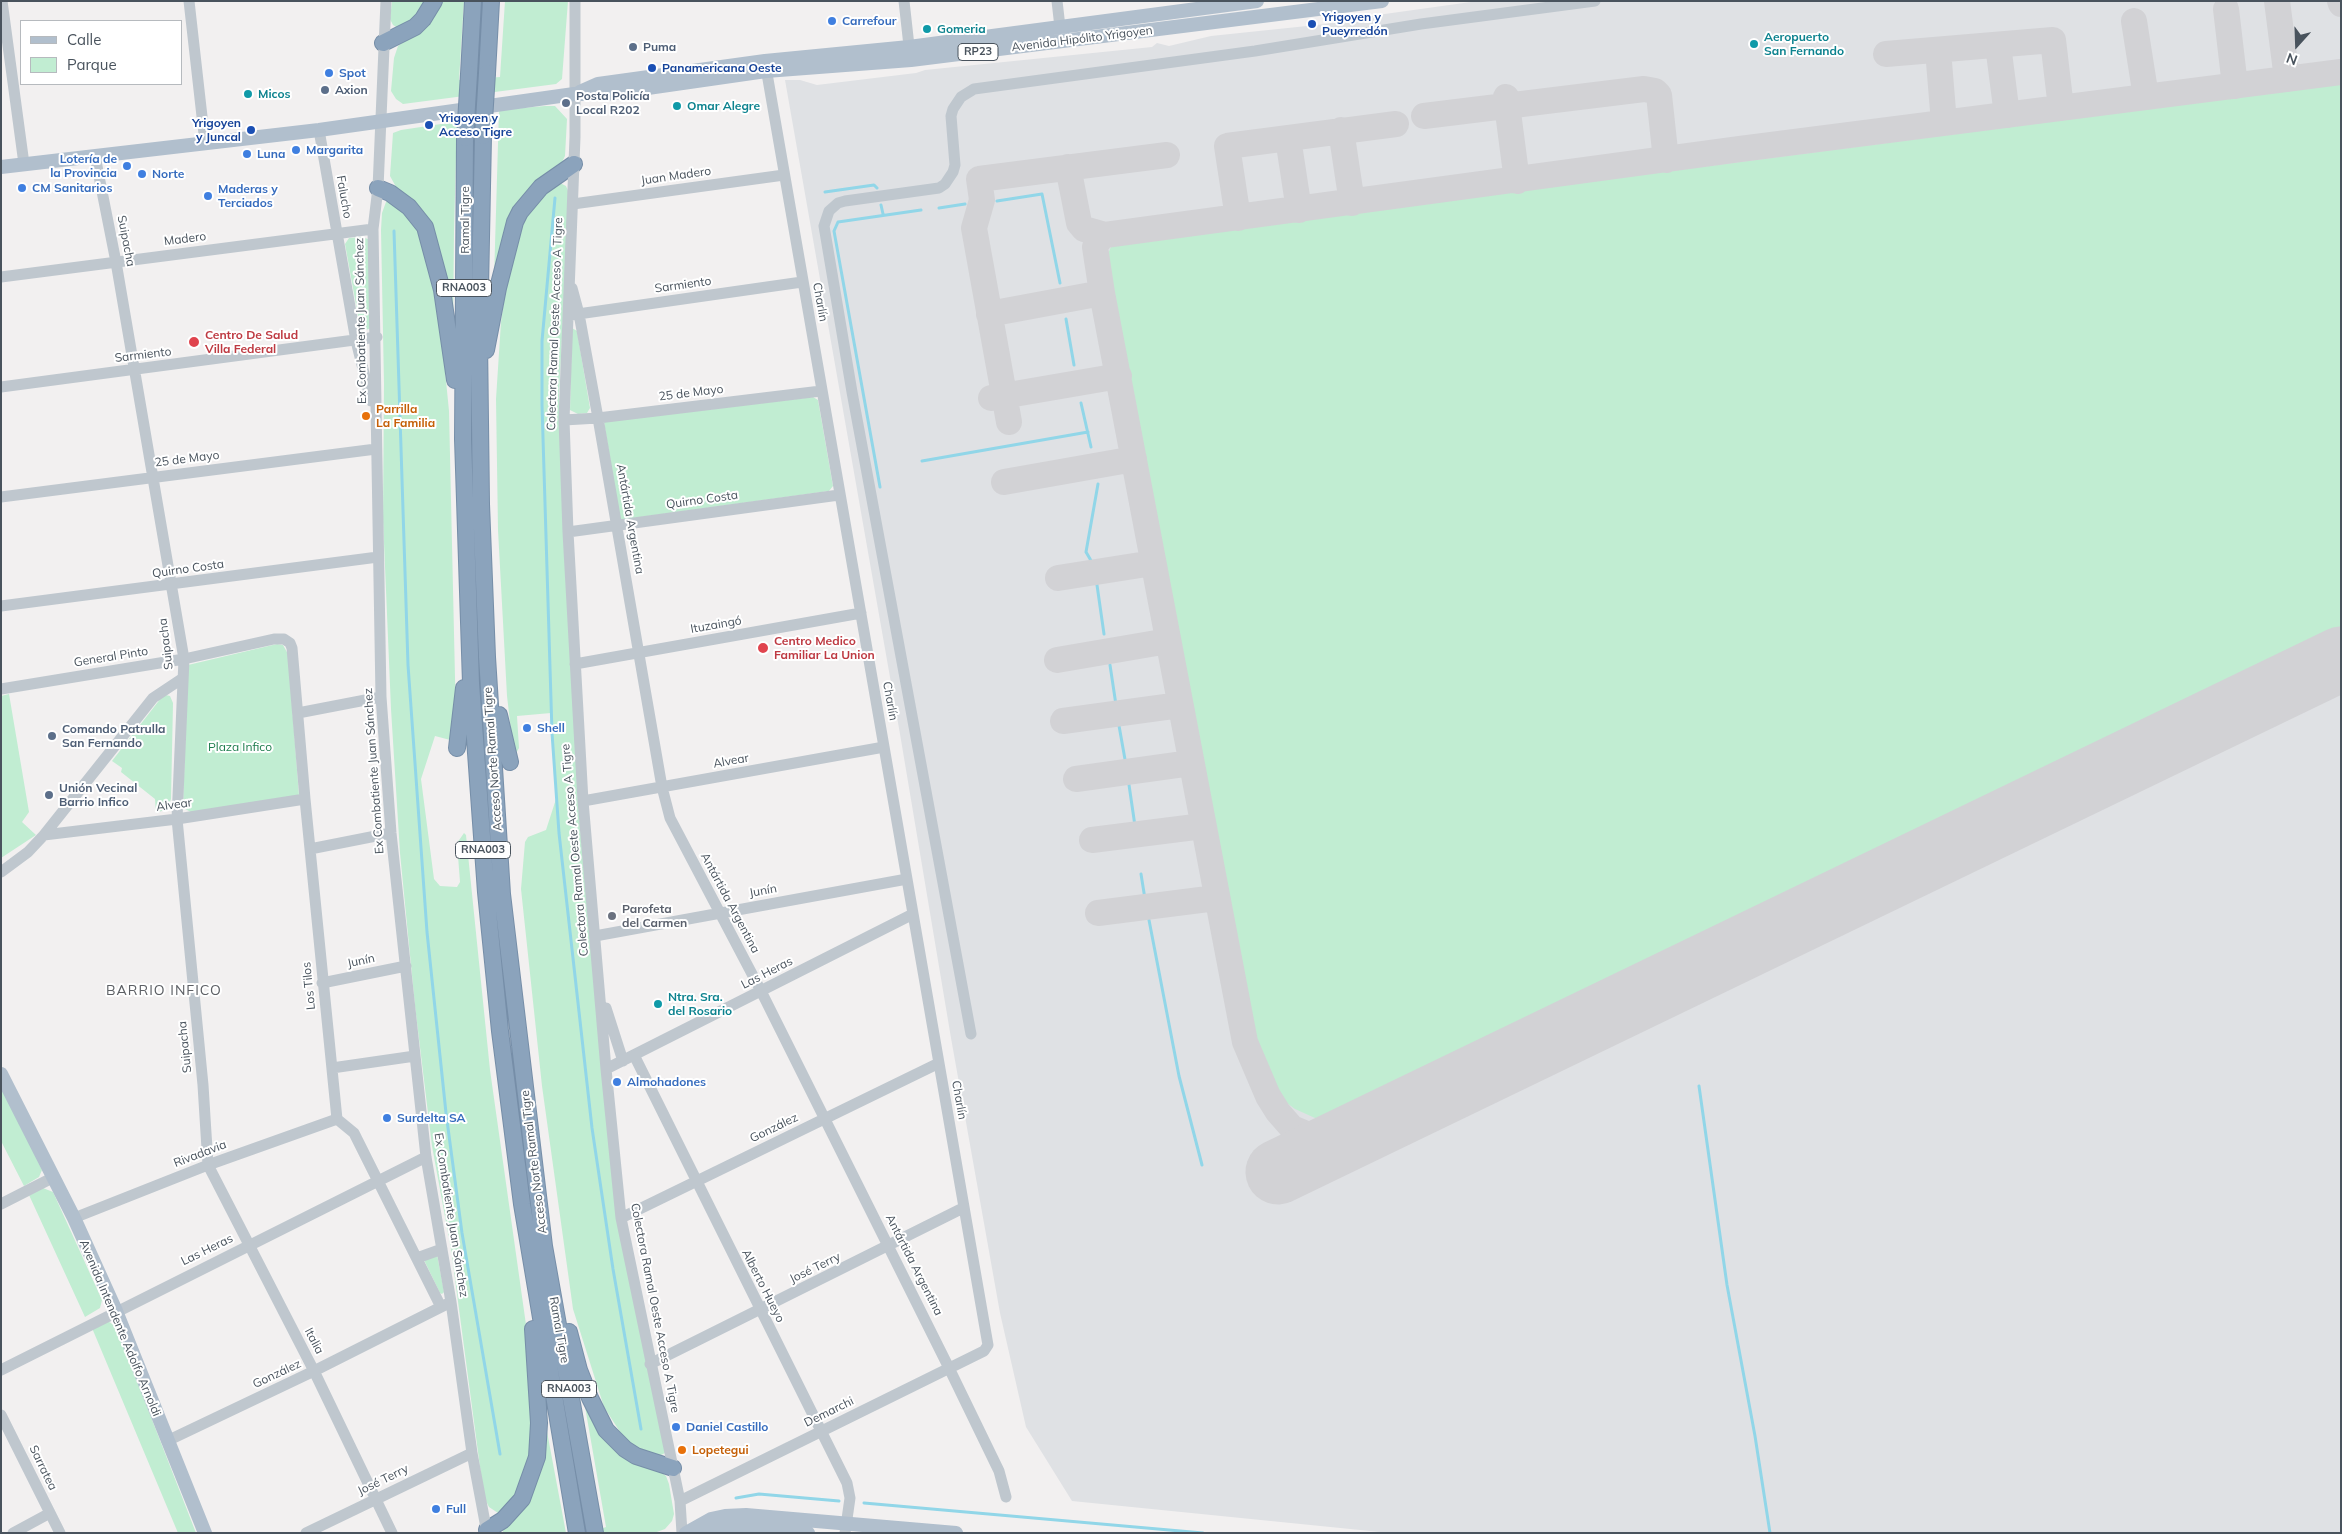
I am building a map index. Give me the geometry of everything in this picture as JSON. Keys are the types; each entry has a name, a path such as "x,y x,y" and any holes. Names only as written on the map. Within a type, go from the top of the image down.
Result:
{"highway":[{"path":"383,43 415,27 423,19 434,1"},
{"name":"Ramal Tigre","path":"463,439 465,138 473,1"},
{"name":"Ramal Tigre","path":"480,420 479,339 483,136 491,1"},
{"path":"480,420 486,354 498,288 515,222 529,199 541,187 574,164"},
{"path":"378,188 390,193 409,207 420,220 430,241 446,312 463,439"},
{"name":"Acceso Norte Ramal Tigre","path":"480,420 480,504 487,657 502,894 544,1246"},
{"name":"Acceso Norte Ramal Tigre","path":"463,439 469,639 486,892 500,1031 530,1260"},
{"path":"456,748 469,639"},
{"path":"487,657 510,762"},
{"path":"470,830 486,892"},
{"path":"508,866 516,1014"},
{"path":"544,1246 579,1370 606,1430 625,1449 646,1460 673,1468"},
{"name":"Ramal Tigre","path":"544,1246 595,1533"},
{"path":"487,1532 503,1520 522,1499 537,1457 539,1423 530,1260"},
{"name":"Ramal Tigre","path":"530,1260 577,1533"}],"main road":[{"name":"Avenida Hipólito Yrigoyen","path":"910,53 1060,27 1161,14 1208,4 1257,1"},
{"name":"Avenida Hipólito Yrigoyen","path":"1,167 319,130 574,94 606,94 765,66 1164,29 1382,1"},
{"path":"1161,14 1164,29"},
{"name":"Avenida Intendente Adolfo Arnoldi","path":"1,1074 74,1218 116,1311 205,1533"},
{"path":"686,1533 711,1519 746,1515 846,1528 956,1533"},
{"path":"699,1533 740,1528 808,1533"}],"street":[{"path":"2,1 6,57 24,164"},
{"path":"189,1 206,143"},
{"name":"Ex Combatiente Juan Sánchez","path":"386,1 378,188 373,229 381,697 391,833 426,1157 442,1249 446,1304 487,1532"},
{"name":"Colectora Ramal Oeste Acceso A Tigre","path":"575,1 573,204 564,420 568,532 583,801 621,1218 680,1501 682,1533"},
{"path":"904,1 910,53"},
{"path":"1057,1 1060,27"},
{"path":"971,1034 849,372 824,226 829,211 838,203 845,201 939,188 945,184 955,165 951,116 953,109 960,97 974,89 1255,51 1421,24 1595,1"},
{"name":"Charlín","path":"765,66 988,1345"},
{"name":"Falucho","path":"319,130 356,341 375,415"},
{"name":"Suipacha","path":"95,156 116,262 184,659 177,819 203,1085 208,1165"},
{"name":"Juan Madero","path":"573,204 784,175"},
{"name":"Madero","path":"1,277 373,229"},
{"name":"Antártida Argentina","path":"569,277 579,314 662,787 670,818 761,991 950,1368 999,1471 1006,1497"},
{"name":"Sarmiento","path":"567,316 802,282"},
{"name":"Sarmiento","path":"1,387 376,337"},
{"name":"25 de Mayo","path":"564,420 598,418 821,391"},
{"name":"25 de Mayo","path":"1,497 376,448"},
{"name":"Quirno Costa","path":"568,532 839,496"},
{"name":"Quirno Costa","path":"1,606 378,557"},
{"name":"Ituzaingó","path":"575,664 861,614"},
{"name":"General Pinto","path":"1,689 184,659 274,639 284,639"},
{"name":"Los Tilos","path":"284,639 292,648 304,799 337,1119"},
{"path":"1,872 28,852 44,835 153,698 183,678"},
{"path":"298,713 381,697"},
{"name":"Alvear","path":"583,801 884,747"},
{"name":"Alvear","path":"44,835 177,819 304,799"},
{"path":"310,849 391,833"},
{"name":"Junín","path":"595,936 907,879"},
{"name":"Las Heras","path":"606,1069 913,914"},
{"name":"Junín","path":"322,983 406,966"},
{"path":"600,989 623,1061"},
{"name":"Alberto Hueyo","path":"634,1055 849,1492 846,1528"},
{"path":"332,1068 415,1056"},
{"name":"González","path":"621,1218 939,1063"},
{"path":"337,1119 354,1133 417,1258 446,1304"},
{"name":"Rivadavia","path":"74,1218 208,1165 337,1119"},
{"name":"Las Heras","path":"1,1370 426,1157"},
{"name":"Italia","path":"208,1165 314,1371 392,1533"},
{"path":"1,1204 54,1177"},
{"name":"José Terry","path":"650,1364 964,1208"},
{"path":"417,1258 442,1249"},
{"name":"González","path":"167,1441 314,1371 446,1304"},
{"name":"Demarchi","path":"680,1501 984,1351 988,1345"},
{"name":"Sarratea","path":"1,1416 60,1533"},
{"name":"José Terry","path":"306,1533 472,1453"},
{"path":"13,1533 50,1514"}],"shaded area":[{"path":"1478,1 2341,1 2341,1533 1390,1533 1072,1501 1026,1427 1000,1313 785,80 800,80 817,85 916,73 925,70 1152,47 1157,43 1169,46 1211,36 1326,24"}],"green space":[{"path":"392,1 432,1 401,30 393,25 390,19"},
{"path":"440,1 464,1 459,80 500,77 505,1 568,1 562,79 556,84 403,104 396,99 391,91 394,58 398,46 410,37"},
{"path":"2341,84 2341,633 1338,1119 1327,1121 1315,1118 1295,1109 1287,1103 1272,1083 1249,1018 1107,256 1111,247 1116,243"},
{"path":"555,106 567,119 565,156 559,168 543,179 494,279 499,110"},
{"path":"457,119 453,331 442,270 390,176 393,133"},
{"path":"558,182 566,186 569,193 559,394 578,803 607,1118 665,1453 657,1457 644,1455 622,1435 604,1407 573,1309 542,1086 521,889 525,842 528,837 546,830 557,796 551,713 517,716 519,748 515,755 512,739 507,696 498,530 496,399 501,322 509,265 526,214 539,194"},
{"path":"390,200 419,223 437,290 449,411 456,722 454,741 435,736 421,779 434,879 440,886 457,887 460,882 457,843 464,833 466,835 490,1070 529,1346 533,1447 516,1496 505,1511 498,1513 489,1507 484,1497 451,1249 432,1146 415,1006 400,853 391,709 383,519 384,384 381,230 382,213 386,202"},
{"path":"362,237 368,239 371,328 363,331 360,327 345,244 349,238"},
{"path":"572,328 577,331 590,408 587,413 578,414 570,410"},
{"path":"813,397 818,400 833,486 829,491 620,520 604,422"},
{"name":"Plaza Infico","path":"277,644 283,645 288,654 299,795 191,812 187,810 183,804 188,665"},
{"path":"9,694 29,812 22,822 36,835 1,858 1,696"},
{"path":"166,695 170,696 173,703 171,799 167,809 156,813 155,799 121,772 122,768 112,761 161,698"},
{"path":"1,1084 42,1170 39,1177 24,1186 1,1141"},
{"path":"43,1188 53,1192 102,1300 100,1308 85,1317 29,1195"},
{"path":"437,1254 444,1292 442,1294 423,1258"},
{"path":"108,1321 116,1327 196,1533 178,1533 92,1328"},
{"path":"580,1378 602,1425 666,1476 674,1514 672,1521 665,1529 654,1533 589,1533 606,1527"},
{"path":"545,1421 566,1533 502,1533 508,1522"}],"waterway":[{"path":"825,192 874,185 877,188"},
{"path":"997,201 1042,194 1060,283"},
{"path":"555,198 542,341 542,405 552,733 559,833 592,1128 613,1269 641,1429"},
{"path":"939,208 965,204"},
{"path":"881,205 883,214"},
{"path":"880,487 834,231 838,222 921,210"},
{"path":"394,231 408,665 427,932 446,1113 462,1233 500,1454"},
{"path":"1066,319 1074,365"},
{"path":"1081,403 1091,447"},
{"path":"922,461 1088,432"},
{"path":"1093,564 1086,552 1098,484"},
{"path":"1096,578 1104,634"},
{"path":"1110,665 1116,705"},
{"path":"1118,720 1126,765"},
{"path":"1128,778 1135,826"},
{"path":"1141,874 1145,899"},
{"path":"1149,920 1179,1076 1202,1165"},
{"path":"1699,1086 1727,1285 1755,1436 1770,1533"},
{"path":"736,1498 759,1494 839,1501"},
{"path":"864,1503 1203,1533"}],"taxiway":[{"path":"2277,1 2287,79"},
{"path":"2226,9 2235,86"},
{"path":"2134,21 2146,97"},
{"path":"1886,54 2053,40 2061,108"},
{"path":"1998,45 2007,115"},
{"path":"1938,50 1944,123"},
{"path":"1068,167 1079,223 1084,229 1105,235 1740,149 2341,72"},
{"path":"1424,116 1644,89 1655,91 1659,95 1666,160"},
{"path":"1506,97 1517,181"},
{"path":"1238,218 1227,146 1396,124"},
{"path":"1341,130 1352,203"},
{"path":"1288,138 1299,210"},
{"path":"1009,422 974,228 982,200 979,179 1167,155"},
{"path":"1105,235 1097,242 1095,247 1102,293 1245,1042 1268,1096 1278,1112 1292,1128 1316,1138 1348,1138"},
{"path":"989,314 1102,293"},
{"path":"991,398 1119,376"},
{"path":"1004,482 1134,459"},
{"path":"1058,578 1153,563"},
{"path":"1057,660 1168,641"},
{"path":"1063,721 1180,705"},
{"path":"1076,779 1191,763"},
{"path":"1092,840 1203,826"},
{"path":"1098,913 1216,898"}],"runway":[{"path":"1278,1172 2341,659"}],"place":[{"name":"Carrefour","path":"832,21"},
{"name":"Yrigoyen y Pueyrredón","path":"1312,24"},
{"name":"Gomeria","path":"927,29"},
{"name":"Aeropuerto San Fernando","path":"1754,44"},
{"name":"Puma","path":"633,47"},
{"name":"Panamericana Oeste","path":"652,68"},
{"name":"Spot","path":"329,73"},
{"name":"Axion","path":"325,90"},
{"name":"Micos","path":"248,94"},
{"name":"Posta Policía Local R202","path":"566,103"},
{"name":"Omar Alegre","path":"677,106"},
{"name":"Yrigoyen y Acceso Tigre","path":"429,125"},
{"name":"Yrigoyen y Juncal","path":"251,130"},
{"name":"Margarita","path":"296,150"},
{"name":"Luna","path":"247,154"},
{"name":"Lotería de la Provincia","path":"127,166"},
{"name":"Norte","path":"142,174"},
{"name":"CM Sanitarios","path":"22,188"},
{"name":"Maderas y Terciados","path":"208,196"},
{"name":"Centro De Salud Villa Federal","path":"194,342"},
{"name":"Parrilla La Familia","path":"366,416"},
{"name":"Centro Medico Familiar La Union","path":"763,648"},
{"name":"Shell","path":"527,728"},
{"name":"Comando Patrulla San Fernando","path":"52,736"},
{"name":"Unión Vecinal Barrio Infico","path":"49,795"},
{"name":"Parofeta del Carmen","path":"612,916"},
{"name":"Ntra. Sra. del Rosario","path":"658,1004"},
{"name":"Almohadones","path":"617,1082"},
{"name":"Surdelta SA","path":"387,1118"},
{"name":"Daniel Castillo","path":"676,1427"},
{"name":"Lopetegui","path":"682,1450"},
{"name":"Full","path":"436,1509"}],"district":[{"name":"BARRIO INFICO","path":"164,991"}]}
